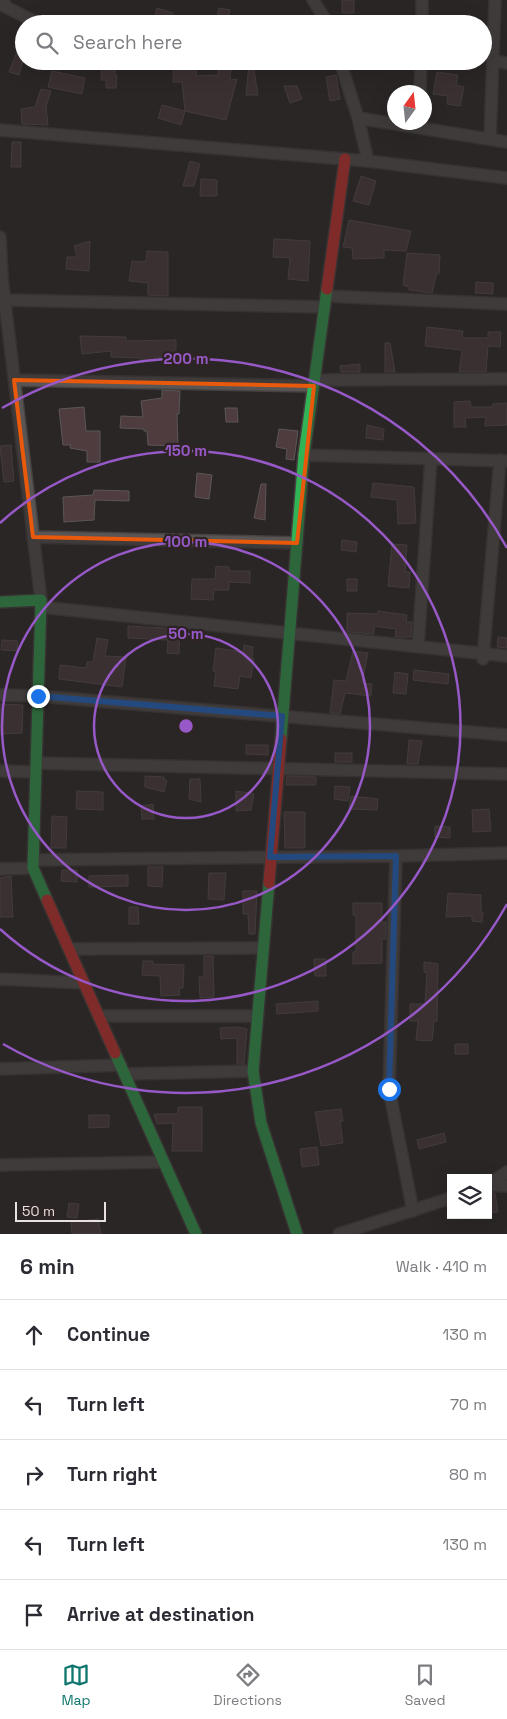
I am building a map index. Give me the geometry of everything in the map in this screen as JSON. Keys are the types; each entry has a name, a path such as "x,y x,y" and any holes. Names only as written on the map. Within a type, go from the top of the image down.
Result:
{"street":[{"path":"4,0 2,5 21,15"},
{"path":"313,0 322,15"},
{"path":"422,0 422,15"},
{"path":"490,139 495,0"},
{"path":"493,61 507,63"},
{"path":"343,70 358,118 368,160"},
{"path":"420,85 421,70"},
{"path":"358,118 387,121"},
{"path":"432,128 507,142"},
{"path":"0,130 368,160 507,178"},
{"path":"297,1234 261,1123 253,1070 304,455 345,159"},
{"path":"0,237 1,278 41,604 33,864 196,1234"},
{"path":"5,300 507,304"},
{"path":"14,380 314,383 507,380"},
{"path":"304,455 504,461 484,656"},
{"path":"418,646 431,458"},
{"path":"33,537 297,543"},
{"path":"0,602 41,604 418,646 484,656 507,656"},
{"path":"0,695 38,696 507,735"},
{"path":"0,771 36,767 278,768 507,774"},
{"path":"0,869 33,864 507,853"},
{"path":"396,856 389,1089 413,1211"},
{"path":"69,949 262,948"},
{"path":"0,980 84,983"},
{"path":"99,1016 257,1016"},
{"path":"0,1069 253,1070"},
{"path":"0,1165 164,1162"},
{"path":"492,1182 507,1172"},
{"path":"492,1185 507,1186"},
{"path":"339,1234 447,1199"}],"highlighted area":[{"path":"14,380 314,386 297,543 33,537"}],"building":[{"path":"342,0 354,0 354,13 342,13"},
{"path":"157,8 173,13 172,15 155,15"},
{"path":"219,8 230,10 229,15 217,15"},
{"path":"15,57 15,70 20,70 19,75 9,72"},
{"path":"102,70 115,70 115,75 117,75 116,88 106,88 106,80 101,80"},
{"path":"174,70 196,70 196,76 218,75 218,70 231,70 230,80 237,79 226,120 185,111 182,82 173,82"},
{"path":"248,70 254,70 258,95 246,95"},
{"path":"52,71 85,78 82,94 48,87"},
{"path":"437,72 458,75 456,85 464,87 460,106 447,104 448,96 433,94"},
{"path":"336,75 340,99 330,101 326,77"},
{"path":"284,86 297,86 302,99 290,103"},
{"path":"41,89 51,91 46,107 48,125 22,124 21,109 35,107"},
{"path":"162,105 185,111 181,125 158,118"},
{"path":"12,142 21,142 21,167 11,167"},
{"path":"190,161 200,164 194,186 183,186"},
{"path":"361,176 376,181 369,205 353,201"},
{"path":"201,179 217,180 217,196 200,196"},
{"path":"349,220 411,231 406,251 384,250 384,258 353,259 352,248 343,247"},
{"path":"274,239 310,241 308,281 288,279 290,258 273,257"},
{"path":"90,241 89,271 66,269 67,257 77,257 74,246"},
{"path":"147,251 168,252 168,296 148,295 148,283 129,281 132,261 146,261"},
{"path":"407,253 440,255 439,274 437,273 432,293 409,290 409,287 403,285"},
{"path":"476,282 493,283 493,294 475,293"},
{"path":"427,327 463,331 462,338 488,338 488,332 501,332 500,347 488,346 486,372 459,372 462,350 425,346"},
{"path":"80,336 126,337 126,341 176,340 176,359 155,357 155,360 141,361 141,358 111,357 111,351 82,354"},
{"path":"385,343 390,343 395,372 385,372"},
{"path":"360,364 360,372 341,372 340,366"},
{"path":"162,390 180,391 179,414 177,414 178,446 148,445 147,431 144,431 144,429 120,428 121,416 143,417 141,401 162,398"},
{"path":"470,401 471,407 492,407 493,404 507,403 507,425 485,426 486,417 465,418 466,427 454,427 454,402"},
{"path":"84,407 86,431 100,431 100,462 87,462 87,451 70,448 71,445 63,445 59,409"},
{"path":"225,408 237,408 238,422 226,422"},
{"path":"367,425 384,429 383,440 366,438"},
{"path":"279,429 298,431 294,460 286,459 287,449 276,447"},
{"path":"11,445 14,481 4,482 0,446"},
{"path":"197,473 212,475 209,499 195,497"},
{"path":"373,483 414,487 416,523 398,524 397,500 371,497"},
{"path":"261,484 266,484 265,520 254,518"},
{"path":"94,490 129,491 129,501 95,500 94,520 64,522 63,497 93,495"},
{"path":"342,540 357,542 356,552 341,550"},
{"path":"392,544 407,545 405,572 410,572 409,588 388,586"},
{"path":"216,566 229,567 229,571 250,571 250,583 229,582 229,590 214,590 213,600 191,599 192,579 215,579"},
{"path":"347,579 357,579 357,591 347,591"},
{"path":"378,611 407,615 406,622 412,622 411,637 395,637 396,629 374,626 374,634 347,632 347,613 377,614"},
{"path":"128,626 180,629 179,654 167,653 168,640 128,638"},
{"path":"498,637 507,638 507,648 497,647"},
{"path":"97,638 108,640 105,656 126,657 122,687 59,679 60,665 86,668 87,662 93,662"},
{"path":"2,640 18,641 17,651 1,650"},
{"path":"244,645 253,647 252,658 254,659 251,678 240,676 238,689 214,686 216,672 213,671 216,648 243,652"},
{"path":"353,651 368,653 362,683 372,684 371,696 345,693 340,714 330,713 334,680 346,681"},
{"path":"414,670 449,674 448,684 413,680"},
{"path":"395,672 408,674 406,694 393,693"},
{"path":"0,704 23,705 22,733 0,734"},
{"path":"409,740 422,741 418,764 407,764"},
{"path":"246,745 268,745 268,755 246,754"},
{"path":"335,753 352,753 352,762 335,762"},
{"path":"145,776 164,777 164,780 167,780 164,792 145,787"},
{"path":"287,776 316,777 316,785 286,785"},
{"path":"190,779 200,779 201,802 189,799"},
{"path":"335,786 350,787 348,801 334,799"},
{"path":"77,791 103,792 103,810 76,809"},
{"path":"236,791 254,794 251,810 236,811"},
{"path":"351,796 378,799 377,810 349,809"},
{"path":"153,804 154,819 142,819 141,806"},
{"path":"489,809 491,831 473,832 472,810"},
{"path":"284,812 305,812 305,848 285,848"},
{"path":"52,816 67,817 66,848 51,848"},
{"path":"435,826 450,827 450,838 435,837"},
{"path":"148,867 163,867 162,887 148,886"},
{"path":"62,870 77,870 77,882 61,881"},
{"path":"209,873 226,873 224,900 208,899"},
{"path":"128,875 128,886 89,887 89,876"},
{"path":"11,876 13,917 0,917 0,878"},
{"path":"243,891 257,891 255,934 249,934 248,914 243,914"},
{"path":"448,893 481,895 482,922 472,921 472,916 446,917"},
{"path":"353,903 382,903 382,922 386,922 386,939 382,939 382,963 353,964 353,952 356,952 356,915 353,915"},
{"path":"129,907 138,907 139,924 129,924"},
{"path":"204,956 213,956 214,997 200,998 199,977 204,977"},
{"path":"314,959 326,959 326,976 315,976"},
{"path":"143,961 153,961 153,964 184,965 183,988 179,988 180,995 161,996 160,976 142,975"},
{"path":"424,962 438,964 437,1021 434,1021 432,1041 416,1040 418,1021 410,1021 410,1004 425,1004 427,973 424,972"},
{"path":"318,1001 318,1011 277,1014 276,1004"},
{"path":"238,1027 247,1029 244,1064 237,1064 237,1038 221,1039 220,1028"},
{"path":"455,1044 468,1044 468,1054 455,1054"},
{"path":"178,1107 202,1107 202,1151 172,1151 173,1123 157,1124 154,1114 178,1114"},
{"path":"341,1109 343,1121 340,1121 343,1143 321,1146 315,1112"},
{"path":"89,1115 109,1115 109,1127 89,1128"},
{"path":"444,1133 446,1142 419,1149 417,1140"},
{"path":"317,1147 319,1165 302,1167 300,1149"},
{"path":"492,1193 495,1193 498,1212 492,1213"},
{"path":"69,1203 79,1204 77,1218 67,1217"},
{"path":"98,1219 101,1234 72,1234 71,1222"}],"traffic: fast":[{"path":"281,739 304,455 327,289"},
{"path":"0,602 41,600 33,868 47,900"},
{"path":"269,883 253,1071 261,1123 297,1234"},
{"path":"115,1053 196,1234"}],"traffic: jam":[{"path":"327,289 345,159"},
{"path":"269,883 281,739"},
{"path":"47,900 115,1053"}],"route":[{"path":"38,696 282,716 270,857 396,856 389,1089"}]}
